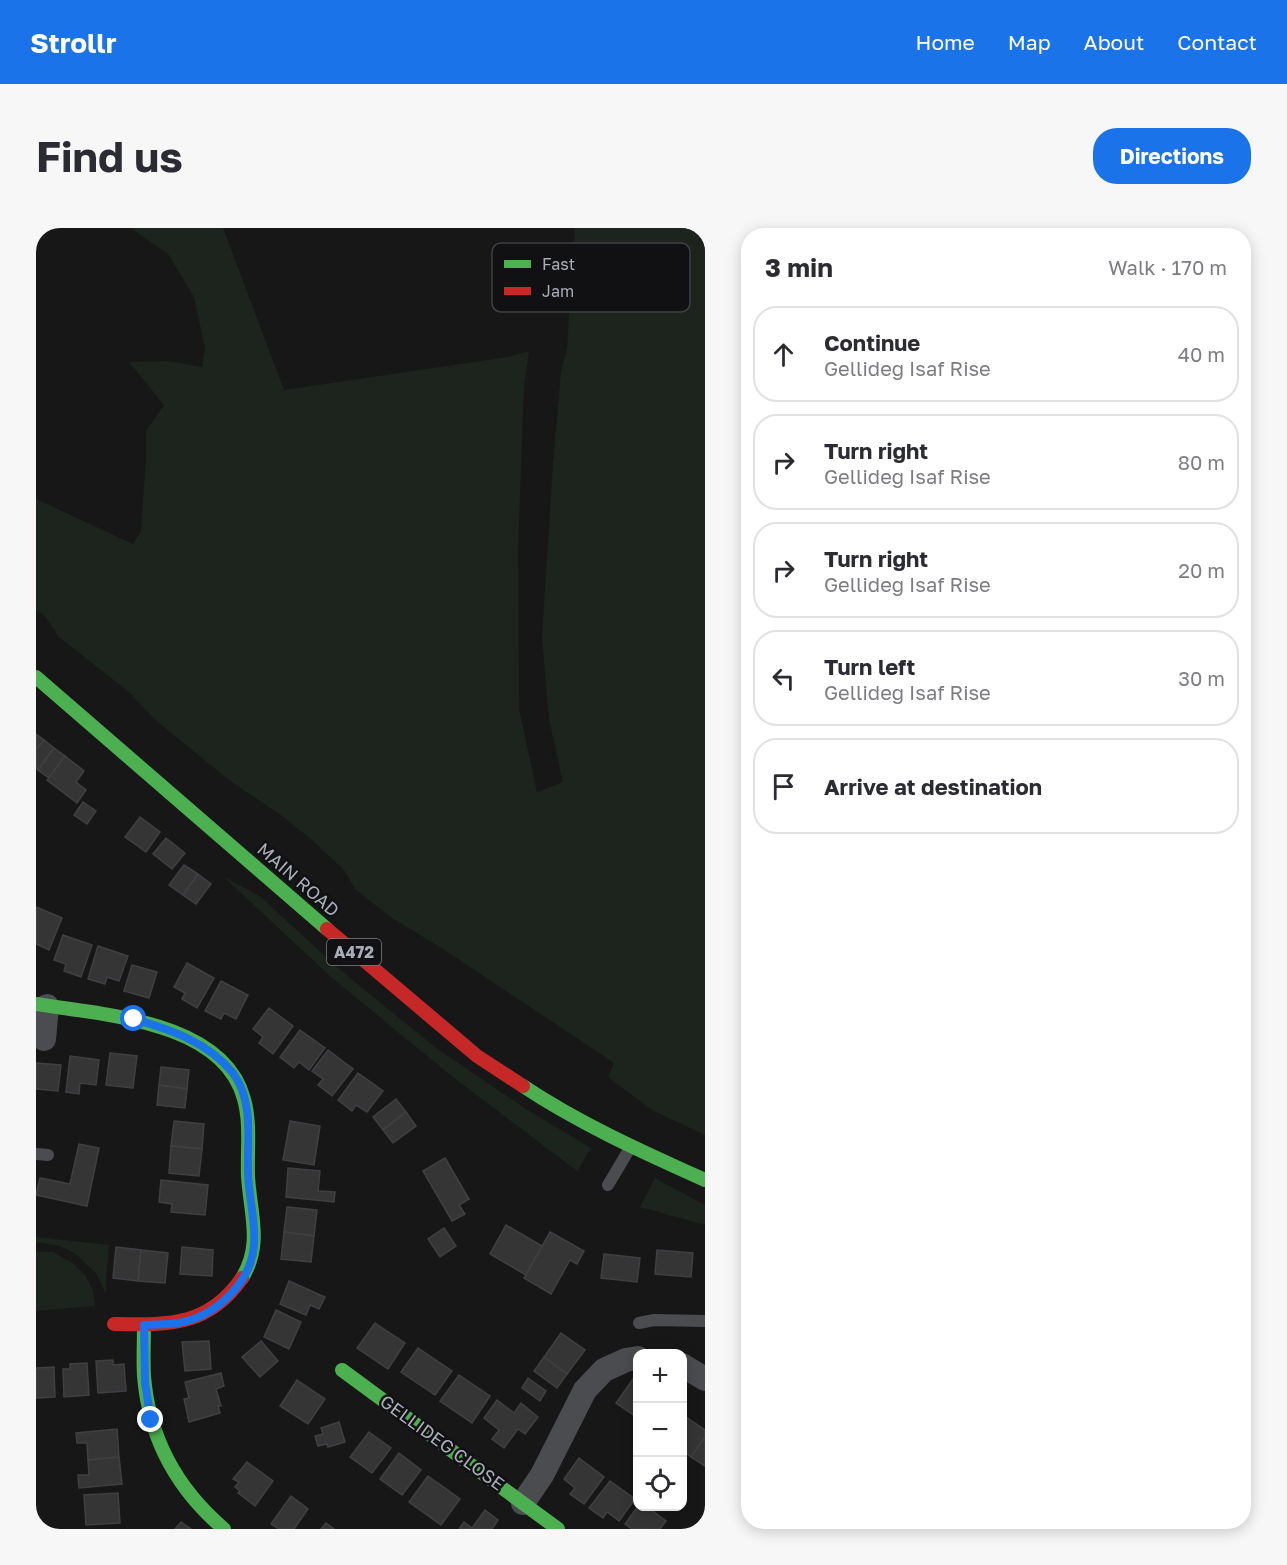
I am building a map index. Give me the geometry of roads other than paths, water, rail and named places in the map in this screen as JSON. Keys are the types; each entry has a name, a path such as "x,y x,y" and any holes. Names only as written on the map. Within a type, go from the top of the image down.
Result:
{"street":[{"name":"MAIN ROAD","path":"36,677 338,939 477,1056 539,1097 630,1146 705,1180"},
{"path":"44,1039 42,1005 134,1019 194,1040 216,1056 234,1075 245,1099 249,1119 248,1174 255,1226 254,1246 242,1279 220,1305 201,1317 177,1323 114,1324"},
{"path":"144,1325 145,1383 151,1420 168,1464 185,1490 224,1529"},
{"name":"GELLIDEG CLOSE","path":"523,1503 542,1475 585,1390 604,1370 633,1359"},
{"path":"687,1368 705,1379"},
{"name":"GELLIDEG CLOSE","path":"350,1385 558,1529"}],"lane":[{"path":"608,1185 630,1146"},
{"path":"639,1323 654,1320 705,1321"}]}
